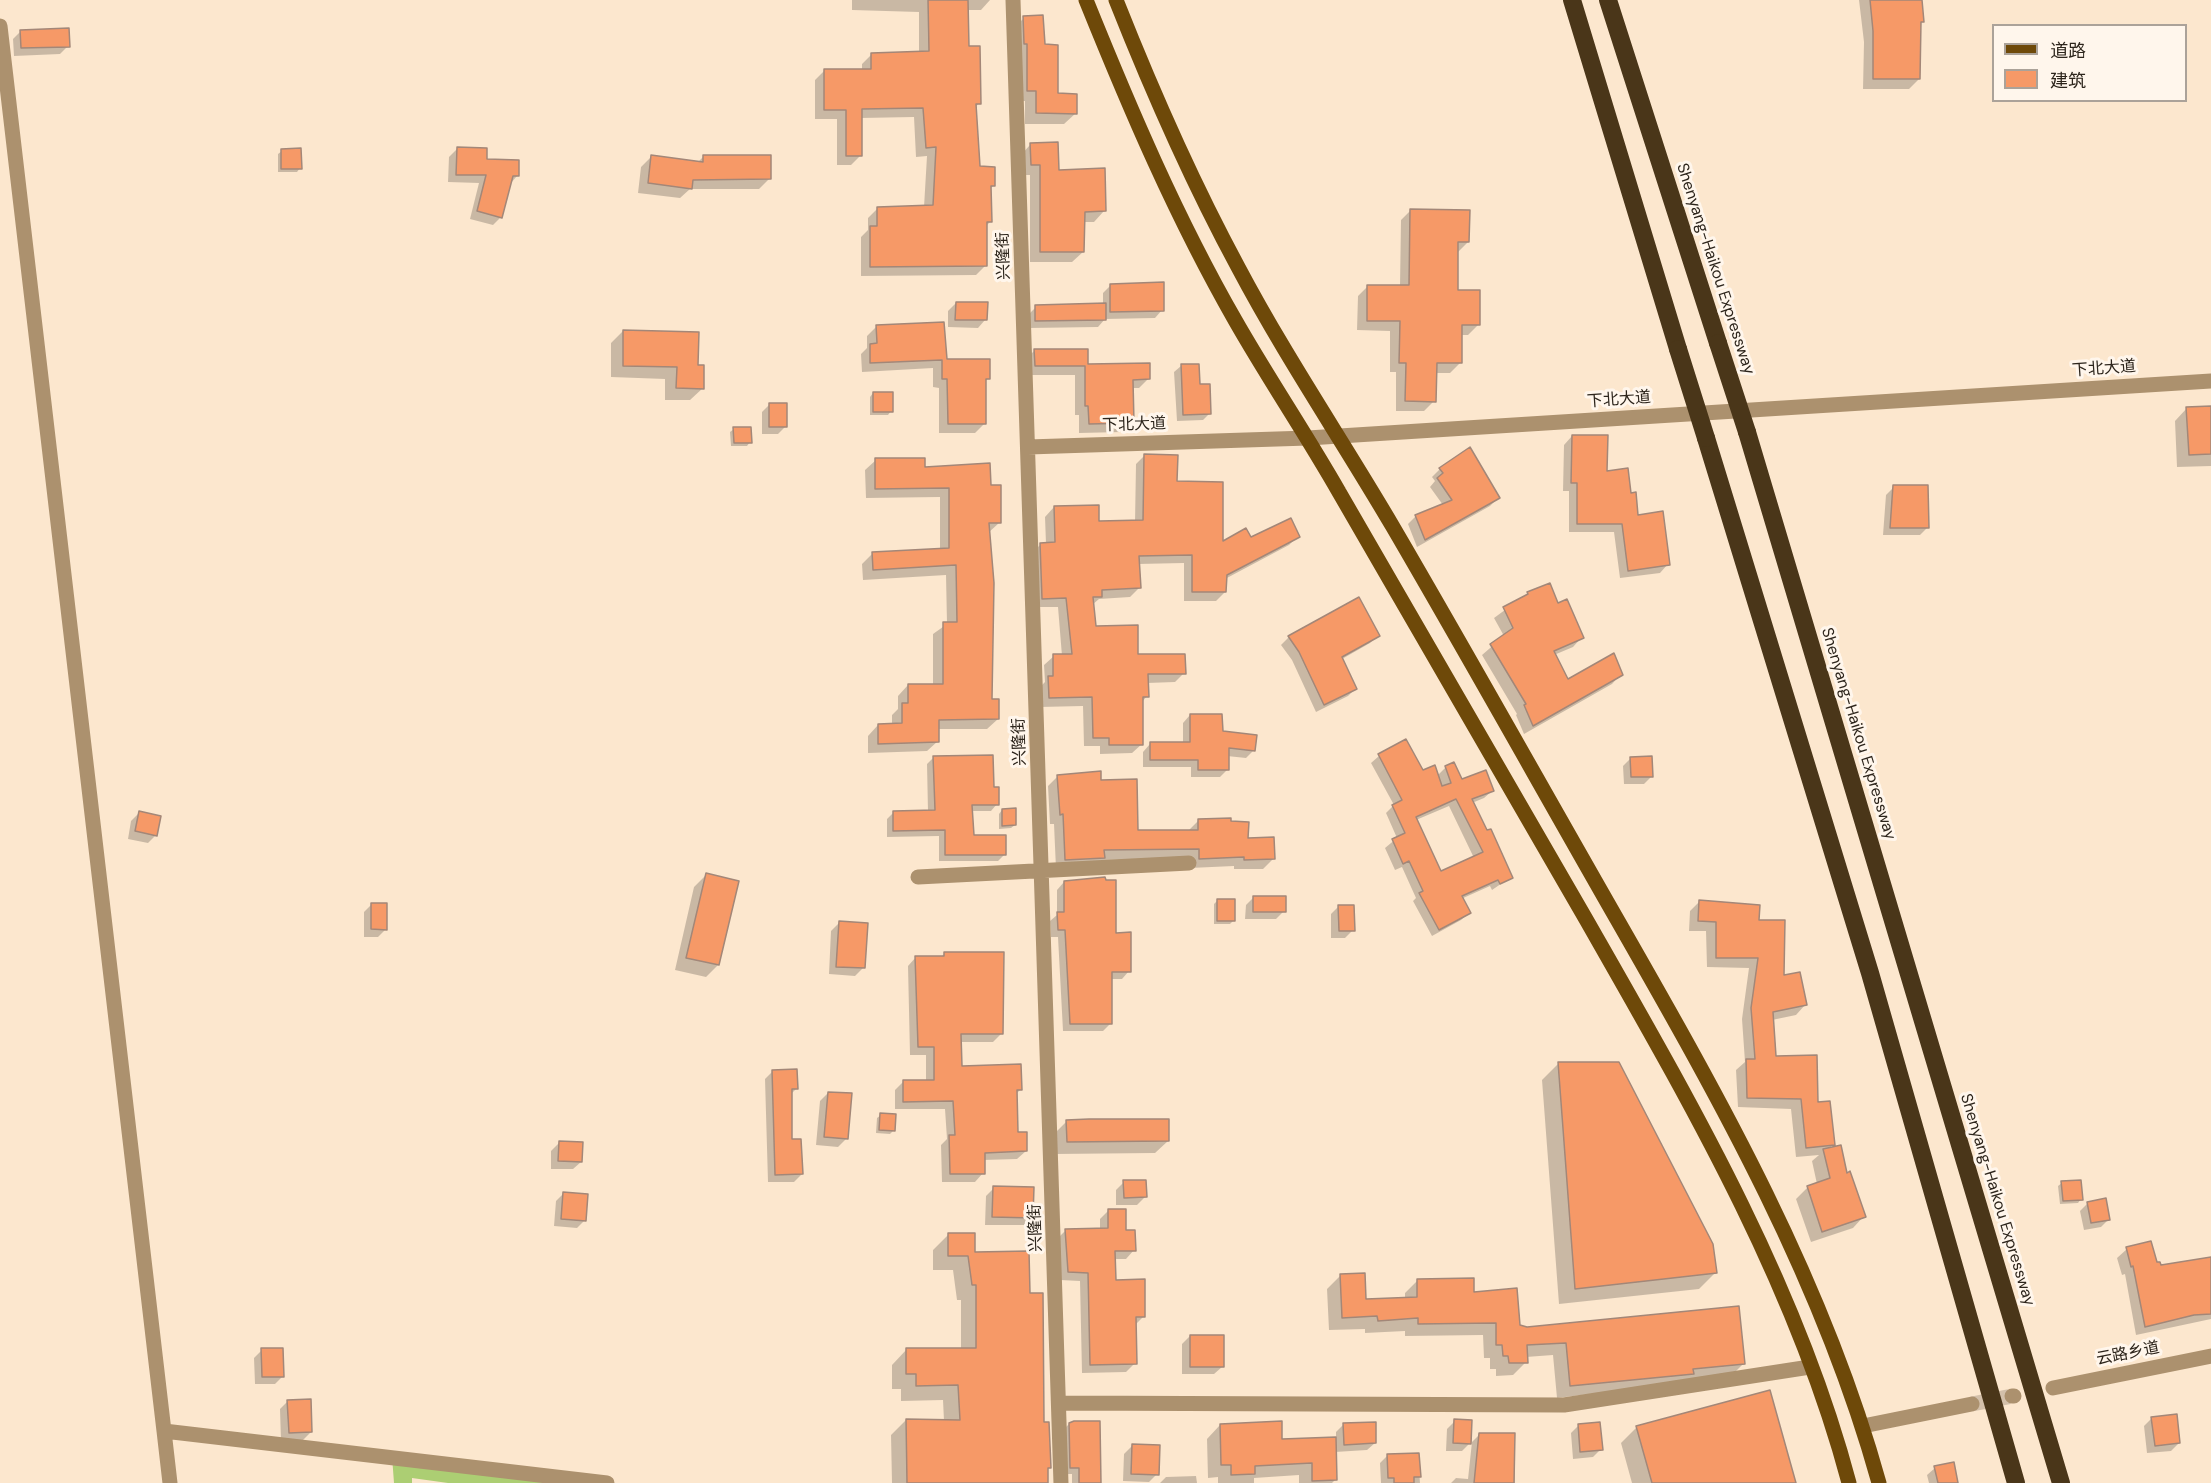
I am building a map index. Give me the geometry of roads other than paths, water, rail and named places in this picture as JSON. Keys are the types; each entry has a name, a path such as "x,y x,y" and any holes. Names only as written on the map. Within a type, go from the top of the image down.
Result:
{"highway":[{"path":"1573,4 1870,973 2016,1483"},
{"name":"Shenyang-Haikou Expressway","path":"1609,4 1747,432 2061,1483"}],"main road":[{"path":"1086,0 1131,109 1203,262 1236,322 1308,438 1675,1076 1753,1229 1838,1440 1849,1483"},
{"path":"1116,0 1163,117 1239,270 1338,436 1680,1030 1766,1189 1818,1307 1863,1426 1879,1483"}],"street":[{"name":"兴隆街","path":"1013,0 1061,1483"},
{"path":"0,26 170,1483"},
{"name":"下北大道","path":"1028,447 1308,438 2211,381"},
{"path":"918,877 1042,873 1189,863"},
{"name":"云路乡道","path":"2053,1388 2211,1356"},
{"path":"1060,1403 1564,1405 1810,1367"},
{"path":"1863,1426 1972,1404"},
{"path":"164,1431 607,1483"}],"tunnel":[{"path":"1972,1404 2012,1396"}]}
